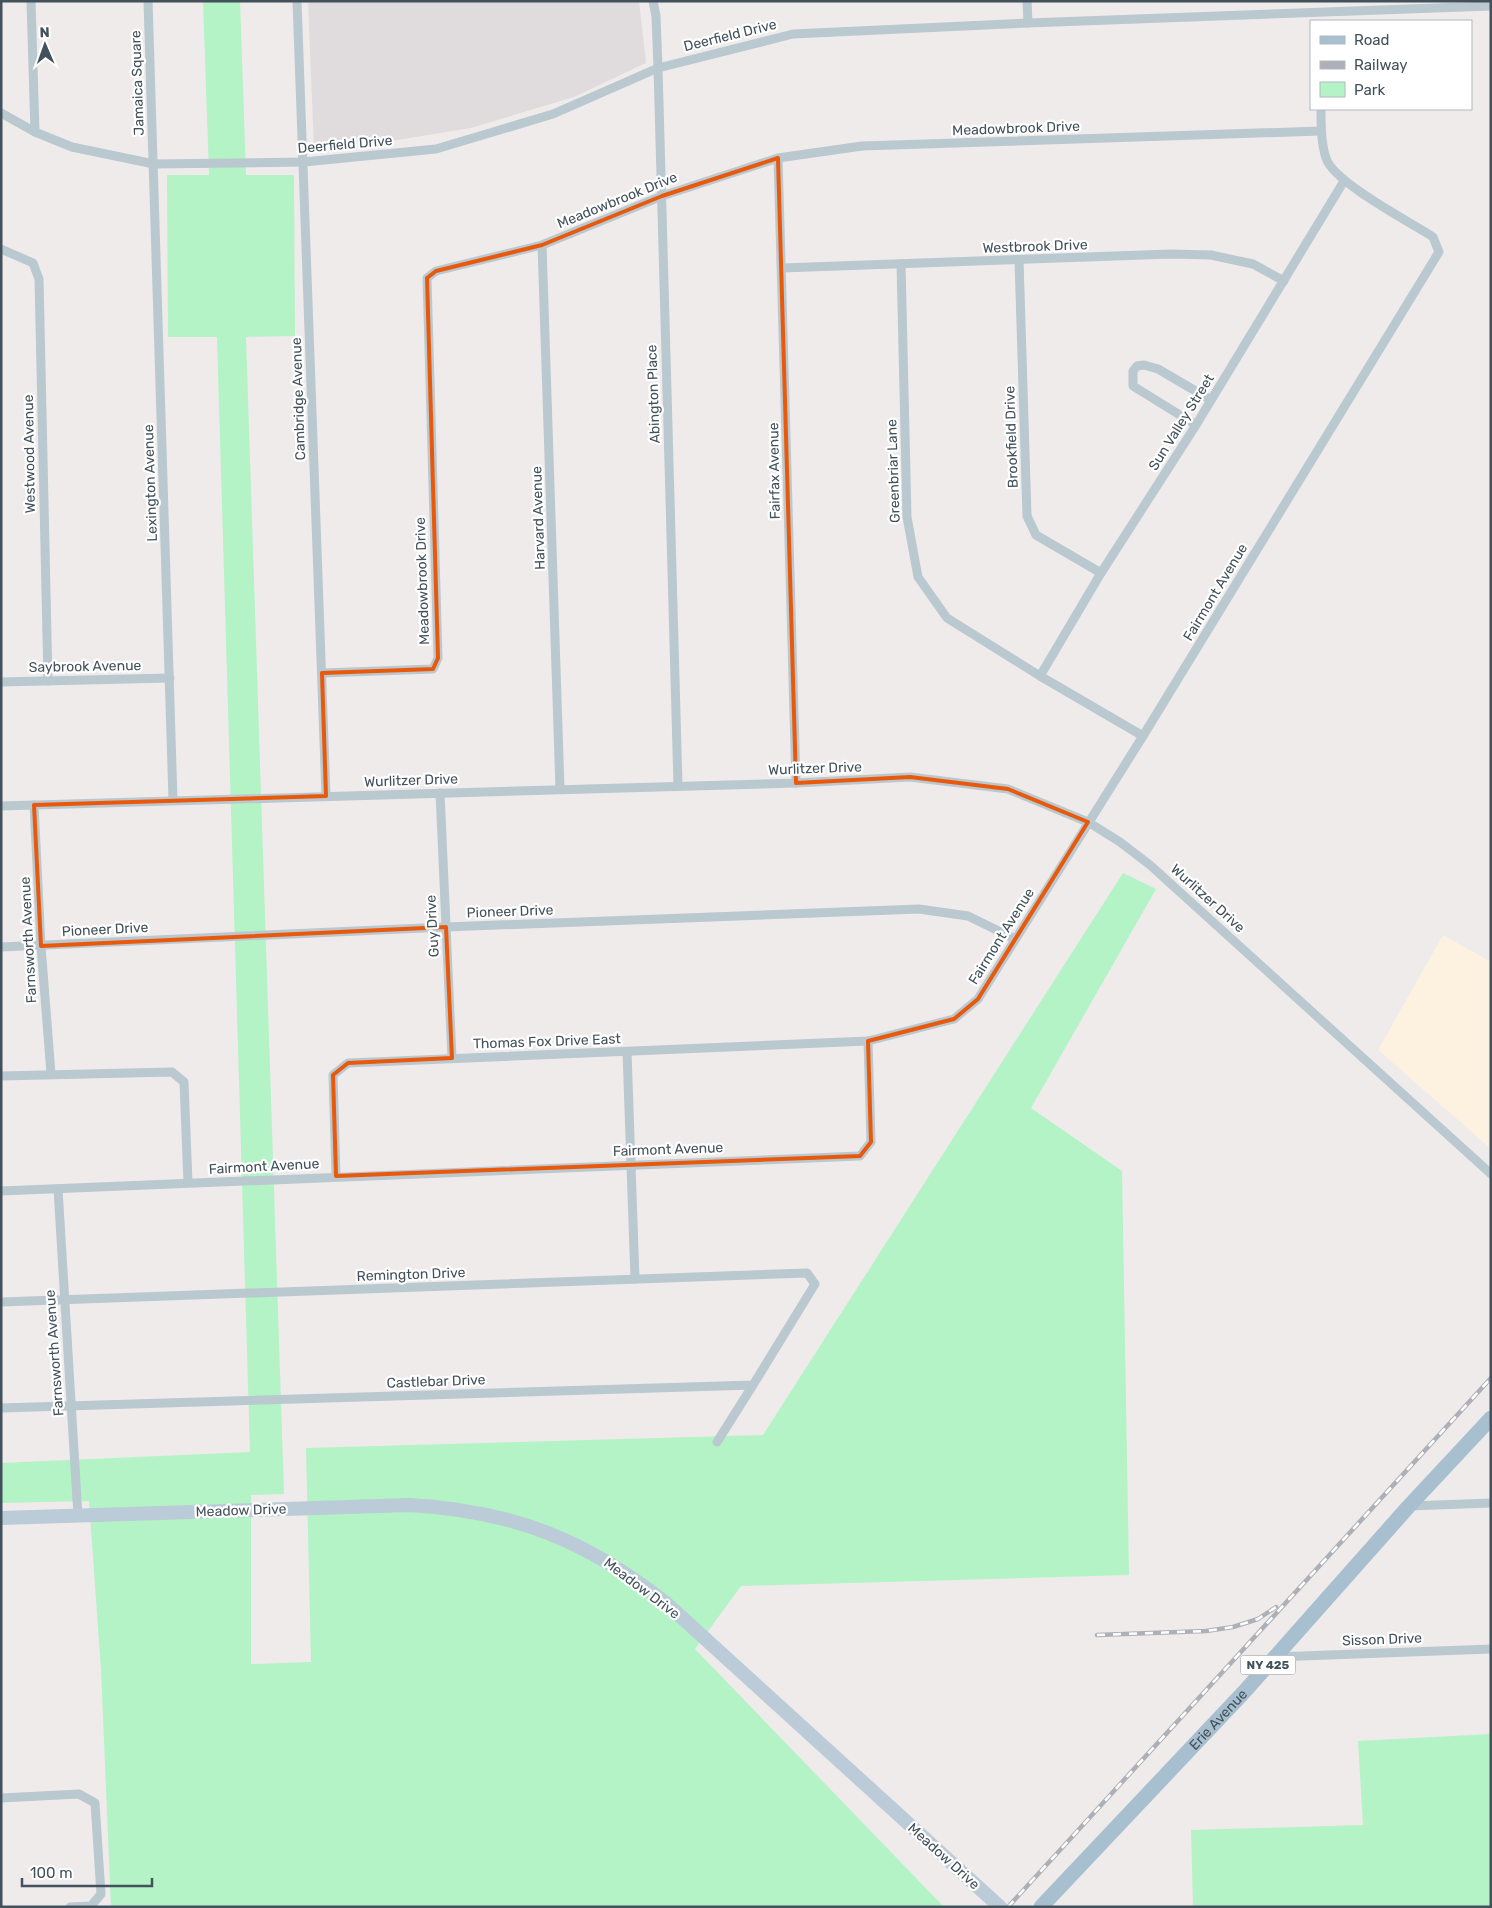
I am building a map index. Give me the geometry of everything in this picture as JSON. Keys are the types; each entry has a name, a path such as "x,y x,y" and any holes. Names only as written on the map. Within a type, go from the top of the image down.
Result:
{"main road":[{"name":"Erie Avenue","path":"1041,1907 1275,1657 1491,1418"}],"street":[{"path":"31,1 35,132"},
{"name":"Jamaica Square","path":"148,1 154,164"},
{"name":"Cambridge Avenue","path":"297,1 326,796"},
{"name":"Abington Place","path":"653,1 656,16 658,68 678,786"},
{"path":"1028,1 1028,23"},
{"name":"Deerfield Drive","path":"1,113 35,132 72,147 154,164 304,162 436,149 553,114 658,68 793,34 1028,23 1319,17 1491,6"},
{"name":"Fairmont Avenue","path":"1,1191 860,1156 871,1142 868,1041 954,1019 978,999 1143,736 1439,252 1433,237 1344,181 1326,160 1321,110"},
{"name":"Meadowbrook Drive","path":"322,673 432,669 438,658 427,278 436,271 542,245 662,196 778,158 862,146 1322,131"},
{"name":"Fairfax Avenue","path":"778,158 796,783"},
{"name":"Lexington Avenue","path":"154,164 173,800"},
{"name":"Sun Valley Street","path":"1040,676 1101,574 1196,425 1344,181"},
{"name":"Harvard Avenue","path":"542,245 560,789"},
{"name":"Westwood Avenue","path":"1,249 33,263 39,279 48,681"},
{"name":"Westbrook Drive","path":"782,268 1171,254 1211,256 1253,264 1284,281"},
{"name":"Brookfield Drive","path":"1019,260 1027,516 1036,535 1101,574"},
{"name":"Greenbriar Lane","path":"901,264 907,517 918,577 947,618 1040,676 1143,736"},
{"path":"1196,425 1134,386 1132,371 1137,366 1151,367 1211,400"},
{"name":"Saybrook Avenue","path":"1,682 170,678"},
{"name":"Wurlitzer Drive","path":"1,806 910,778 1008,789 1088,822 1150,865 1490,1171"},
{"name":"Guy Drive","path":"440,793 452,1058"},
{"name":"Farnsworth Avenue","path":"34,805 41,946 51,1074"},
{"name":"Pioneer Drive","path":"1,948 446,927 920,909 968,916 1015,939"},
{"name":"Thomas Fox Drive East","path":"336,1176 332,1075 348,1063 868,1041"},
{"path":"627,1052 635,1279"},
{"path":"1,1076 172,1072 184,1082 188,1183"},
{"name":"Farnsworth Avenue","path":"58,1189 78,1516"},
{"name":"Remington Drive","path":"1,1302 807,1273 815,1284 753,1385"},
{"path":"717,1442 753,1385"},
{"name":"Castlebar Drive","path":"1,1408 753,1385"},
{"path":"1410,1506 1491,1503"},
{"name":"Meadow Drive","path":"1,1518 410,1505 476,1512 527,1525 565,1539 608,1561 667,1604 1000,1907"},
{"name":"Sisson Drive","path":"1275,1657 1491,1649"},
{"path":"1,1798 79,1794 95,1803 101,1894 91,1906 70,1907"}],"highlighted area":[{"path":"778,158 796,783 910,777 1008,789 1088,822 978,999 954,1019 868,1041 871,1142 860,1156 336,1176 333,1075 348,1063 452,1058 446,927 41,946 34,805 326,796 322,673 433,669 438,658 427,278 436,271 542,245 662,196"}],"shaded area":[{"path":"308,1 639,1 646,63 574,97 471,128 391,141 314,149"},
{"path":"1443,935 1491,962 1491,1149 1378,1050"}],"green space":[{"path":"203,1 240,1 246,175 294,175 295,336 246,337 284,1494 251,1495 251,1664 311,1662 306,1448 763,1435 1123,873 1156,889 1031,1108 1122,1171 1129,1575 741,1586 695,1649 944,1907 111,1907 101,1670 89,1501 1,1503 1,1463 250,1452 217,337 168,337 167,175 209,175"},
{"path":"1491,1734 1491,1907 1193,1907 1191,1830 1363,1825 1358,1741"}],"railway":[{"path":"1008,1907 1491,1378"},
{"path":"1097,1635 1206,1631 1233,1627 1258,1619 1276,1607"}]}
